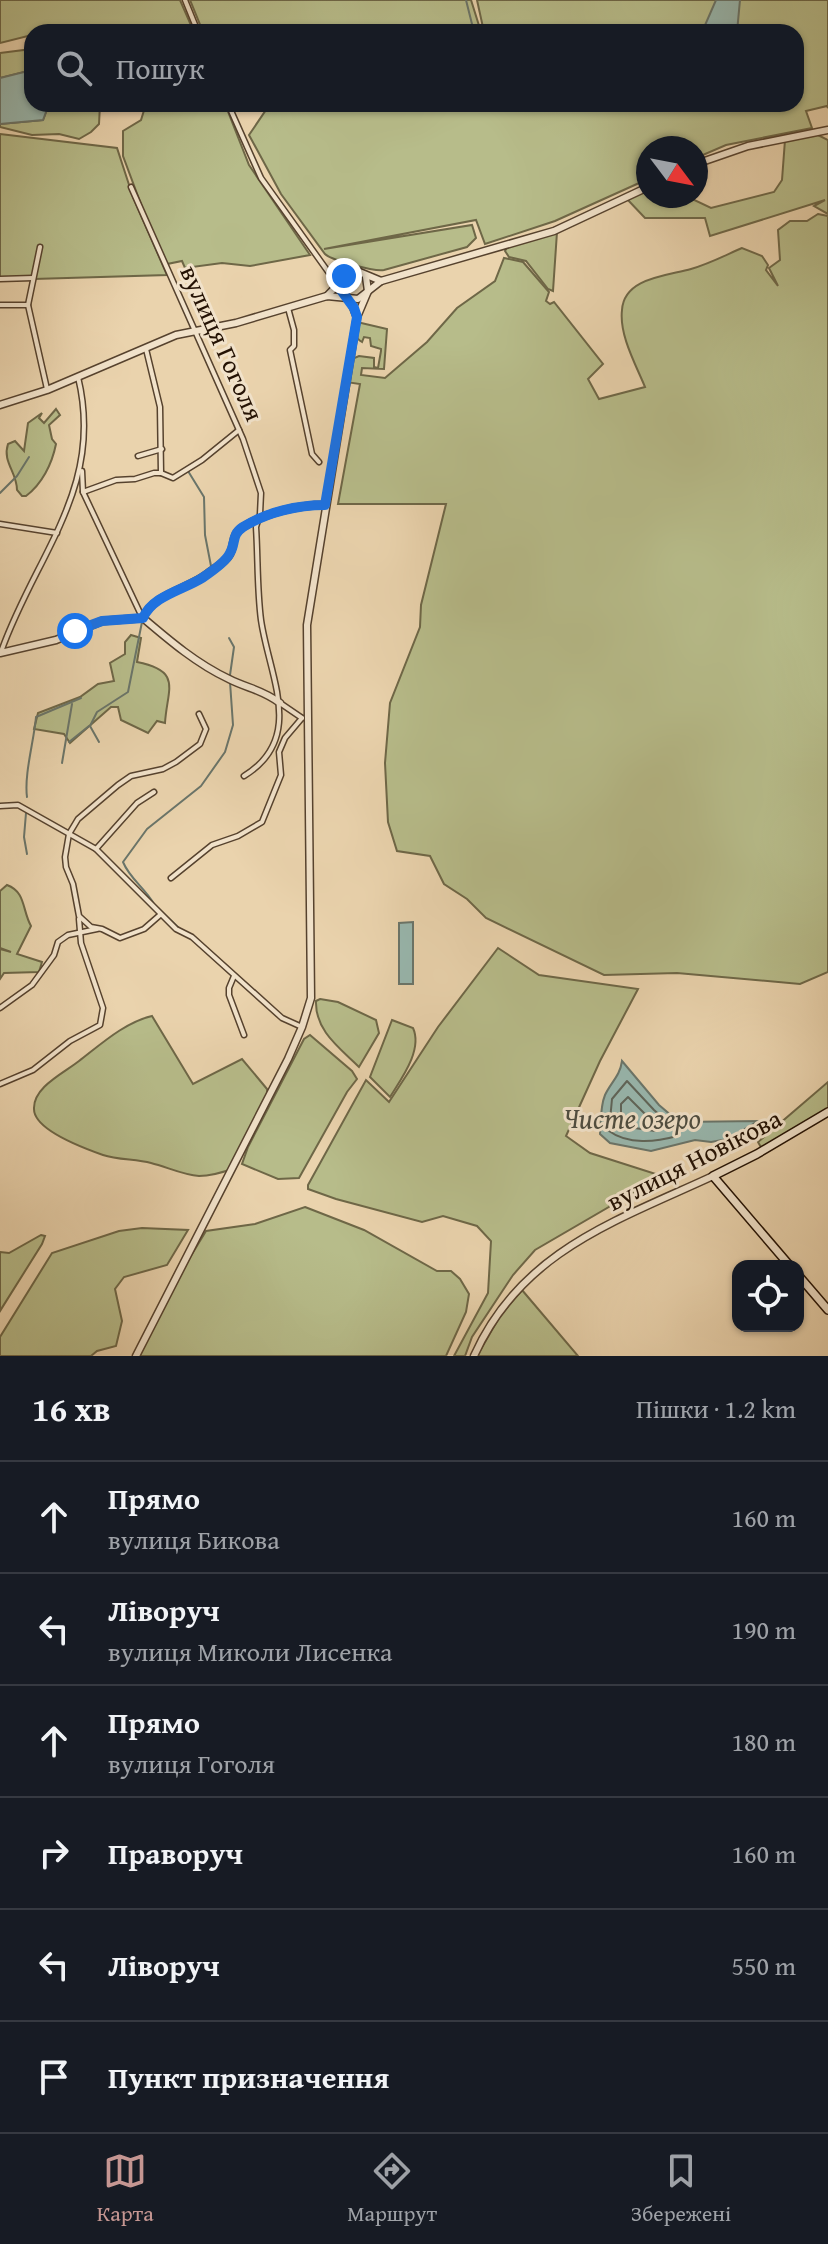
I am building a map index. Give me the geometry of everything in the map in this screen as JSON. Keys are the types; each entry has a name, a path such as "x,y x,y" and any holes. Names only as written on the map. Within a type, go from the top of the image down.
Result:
{"main road":[{"name":"вулиця Новікова","path":"713,1176 828,1112"},
{"path":"713,1176 785,1260"},
{"path":"804,1282 828,1310"}],"street":[{"path":"185,0 195,24"},
{"path":"232,112 256,168 354,308 357,317"},
{"path":"708,160 740,148 828,130"},
{"name":"вулиця Гоголя","path":"131,187 194,332 211,363 243,439 261,493 256,527 261,614 270,667 278,688 280,715 272,752 262,764 244,776"},
{"path":"0,405 47,390 176,335 224,327 327,296 344,295 358,299 381,281 554,231 636,193"},
{"path":"40,247 28,305 47,390"},
{"path":"327,296 342,278 354,271 381,281"},
{"path":"329,273 342,278"},
{"path":"136,1356 302,1027 311,998 304,720 307,625 357,317 369,285 366,277"},
{"path":"0,279 33,278"},
{"path":"342,278 344,295"},
{"path":"0,305 28,305"},
{"path":"288,308 294,330 294,346 290,350 295,377 312,454 319,462"},
{"path":"146,348 160,407 161,473"},
{"path":"78,377 84,410 83,492 143,618 196,660 230,679 262,690 304,720"},
{"path":"232,438 239,430"},
{"path":"83,492 116,480 161,473 173,478 202,460 222,442 232,438 243,439"},
{"path":"138,456 162,449"},
{"path":"0,654 24,593 57,533 82,465"},
{"path":"261,493 266,511 271,516"},
{"path":"143,618 147,608 207,574 231,552 234,535 243,527 296,505 325,505"},
{"path":"0,524 57,533"},
{"path":"0,654 54,640 102,621 143,618"},
{"path":"0,1084 33,1070 70,1041 100,1025 103,1013 80,934 73,884 66,867 69,834 78,819 131,776 163,769 200,745 206,732 199,714"},
{"path":"171,878 212,845 259,826 265,819 281,775 279,752 285,738 304,720"},
{"path":"96,849 137,803 154,792"},
{"path":"1,805 18,805 96,849 176,929 192,937 282,1018 302,1027"},
{"path":"79,916 91,927 120,938 144,929 160,914"},
{"path":"0,1008 28,989 48,964 58,942 68,935 100,929"},
{"path":"234,976 229,995 244,1035"},
{"name":"вулиця Новікова","path":"474,1356 491,1324 519,1287 553,1256 713,1176"}],"green space":[{"path":"0,0 180,0 190,24 24,24 24,37 0,43"},
{"path":"190,0 471,0 478,24 200,24"},
{"path":"477,0 828,0 828,108 806,111 812,128 726,145 708,153 708,136 636,136 636,184 555,221 485,244 476,220 324,249 472,225 476,238 467,247 384,270 344,262 325,254 281,194 249,135 265,112 804,112 804,24 482,24"},
{"path":"24,50 24,72 0,78 0,53"},
{"path":"46,112 100,112 99,124 79,139 59,134 32,135 0,127 0,124 43,120"},
{"path":"144,112 228,112 249,165 310,255 250,266 222,263 185,268 182,261 167,264 123,156 123,131 141,120"},
{"path":"0,134 117,148 133,197 167,275 0,280"},
{"path":"816,134 828,140 828,214 814,206 825,200 710,236 705,218 645,218 627,199 636,195 636,208 711,208 774,192 782,180 785,140"},
{"path":"818,214 828,216 828,972 800,984 677,973 604,975 486,918 467,899 444,884 430,856 397,851 388,822 385,763 390,703 420,627 421,605 446,504 338,504 360,384 346,382 352,359 359,356 374,358 374,367 378,368 381,351 371,346 370,338 364,337 362,342 357,338 357,322 387,329 384,369 362,368 361,375 385,378 427,342 457,308 495,281 504,258 523,262 549,292 546,301 550,304 554,302 603,364 588,379 599,399 645,387 623,329 622,310 630,291 648,280 698,267 742,248 762,256 768,265 766,270 778,286 769,268 780,260 778,230 790,221 807,221"},
{"path":"557,232 553,291 526,261 509,257 505,251 507,247"},
{"path":"56,409 60,415 49,425 56,444 52,459 37,486 22,496 8,462 8,444 15,441 24,451 28,423 42,413 39,418 44,423"},
{"path":"131,635 141,638 137,662 167,676 169,691 165,723 157,721 148,733 121,720 118,707 111,707 70,743 64,734 34,729 38,713 80,697 98,684 114,681 110,663 125,654 125,642"},
{"path":"7,885 21,897 31,926 17,954 42,962 39,972 4,973 0,979 0,949 11,952 0,948 0,891"},
{"path":"498,948 539,975 638,989 600,1061 566,1136 590,1153 662,1176 535,1250 513,1275 472,1337 465,1356 454,1356 488,1293 491,1241 477,1226 443,1216 422,1222 336,1199 308,1189 308,1185 366,1080 389,1102 438,1027"},
{"path":"316,1001 338,1002 376,1020 379,1033 359,1067 324,1030 317,1012"},
{"path":"152,1016 193,1084 242,1059 267,1089 268,1101 235,1168 199,1176 145,1162 109,1157 62,1138 36,1117 35,1101 50,1081 104,1041"},
{"path":"392,1020 413,1028 415,1046 409,1064 390,1097 370,1077"},
{"path":"310,1035 352,1071 357,1079 299,1178 278,1179 242,1164 304,1039"},
{"path":"828,1082 828,1109 762,1149 758,1142"},
{"path":"305,1207 364,1230 437,1271 451,1271 460,1279 469,1294 466,1312 446,1356 139,1356 178,1277 206,1231 255,1224"},
{"path":"142,1228 188,1230 167,1265 124,1277 115,1289 122,1321 116,1346 97,1351 91,1356 0,1356 0,1337 52,1253 119,1231"},
{"path":"41,1235 45,1236 42,1244 0,1311 0,1252 9,1253"},
{"path":"522,1290 578,1356 477,1356 500,1316"}],"water":[{"path":"716,0 740,0 738,24 706,24"},
{"path":"24,72 24,112 46,112 43,120 0,124 0,78"},
{"path":"413,922 413,984 399,984 399,923"},
{"name":"Чисте озеро","path":"622,1061 659,1105 679,1122 758,1121 728,1139 711,1142 695,1140 651,1151 610,1143 600,1134 601,1109"}],"waterway":[{"path":"466,0 472,24"},
{"path":"0,493 17,476 29,457"},
{"path":"188,471 204,497 205,535 211,566"},
{"path":"99,742 90,726 97,712 128,692 142,622"},
{"path":"229,638 234,647 230,675"},
{"path":"154,904 123,862 147,829 201,786 225,752 233,725 230,682"},
{"path":"27,797 36,717 81,698"},
{"path":"62,763 72,704"},
{"path":"69,742 89,726"},
{"path":"26,813 24,837 27,854"},
{"path":"158,908 180,929"}],"route":[{"path":"75,631 102,621 143,618 147,608 204,577 226,560 234,535 243,527 296,505 325,505 357,317 351,302 341,290 340,283 344,276"}]}
